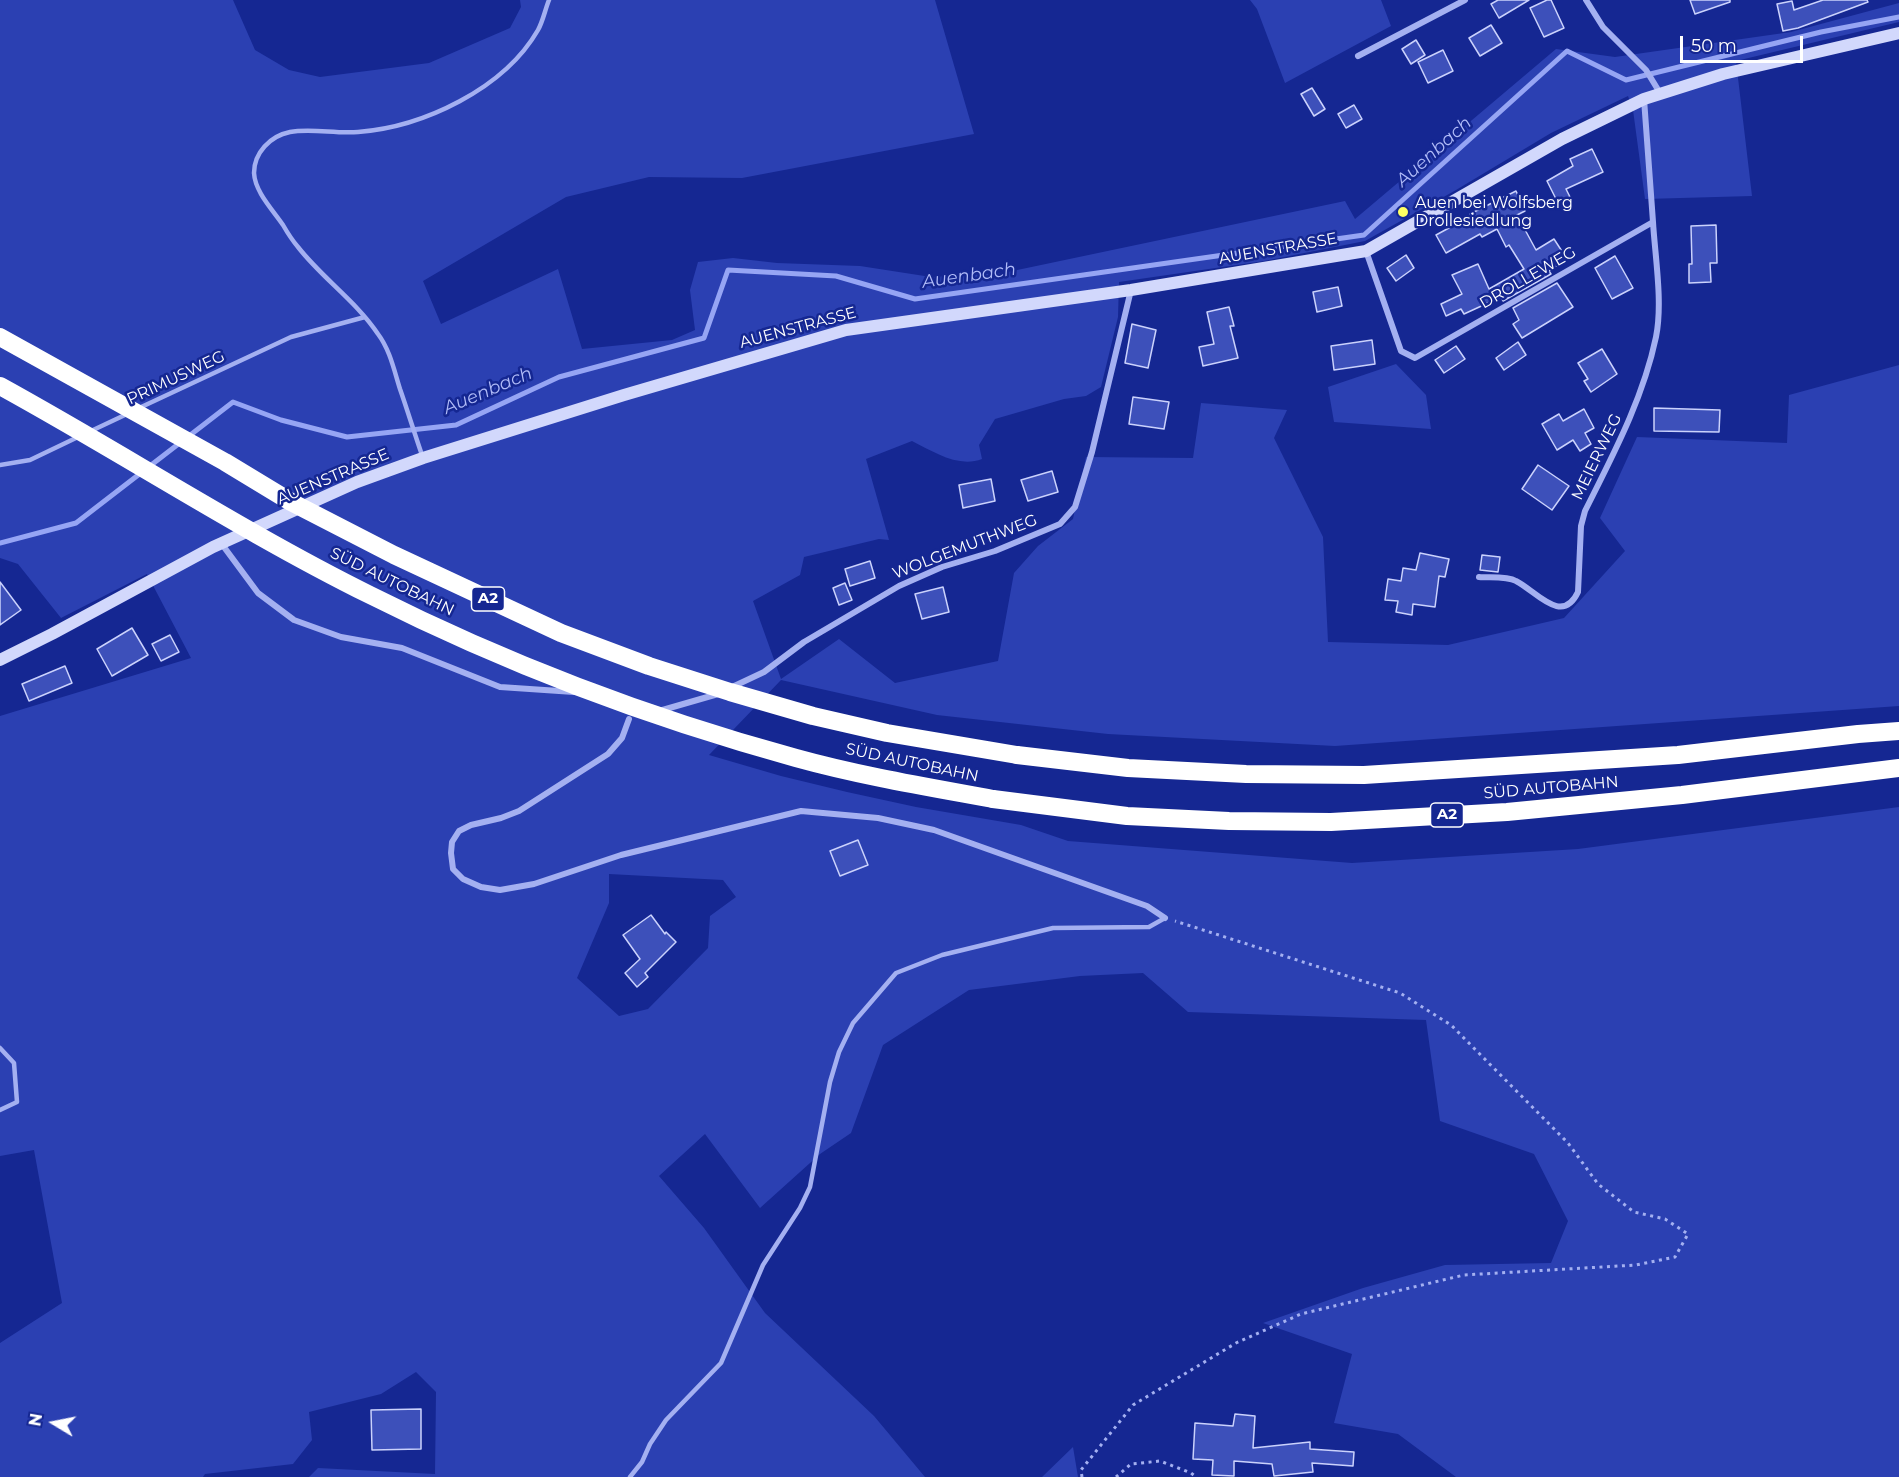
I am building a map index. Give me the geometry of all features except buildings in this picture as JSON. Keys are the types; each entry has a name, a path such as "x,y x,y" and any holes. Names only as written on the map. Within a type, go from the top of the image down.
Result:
{"highway":[{"name":"SÜD AUTOBAHN","path":"0,337 225,462 291,502 405,560 561,633 710,686 813,716 888,732 1017,755 1140,768 1246,774 1364,775 1678,755 1899,731"},
{"name":"SÜD AUTOBAHN","path":"0,386 273,544 371,596 459,637 629,706 797,758 872,776 993,799 1127,816 1229,821 1331,822 1519,811 1682,795 1899,768"}],"street":[{"path":"1358,56 1465,0"},
{"path":"1586,0 1603,27 1646,70 1660,94"},
{"name":"AUENSTRASSE","path":"0,660 221,543 357,482 423,458 624,395 846,330 1131,290 1366,251 1562,139 1644,99 1723,74 1899,33"},
{"path":"1644,99 1653,222"},
{"name":"DROLLEWEG","path":"1366,251 1401,351 1415,358 1653,222"},
{"name":"MEIERWEG","path":"1479,577 1514,579 1548,604 1555,606 1566,606 1574,601 1578,592 1581,526 1585,511 1630,422 1657,335 1658,291 1653,222"},
{"name":"WOLGEMUTHWEG","path":"629,718 713,696 764,672 804,642 899,586 942,567 995,551 1060,524 1075,507 1131,290"},
{"path":"221,543 258,593 294,620 341,637 402,648 500,687 591,693 612,701 629,718 622,738 608,754 519,811 471,825 459,831 452,842 450,853 453,869 464,879 481,887 500,890 534,884 621,855 801,811 878,818 934,830 1147,906 1165,918"}],"lane":[{"path":"423,458 389,353 379,334 298,248 257,186 254,173 256,160 263,147 274,138 290,132 357,132 387,128 441,111 477,91 521,54 538,29 549,0"},
{"name":"PRIMUSWEG","path":"0,465 30,460 291,337 365,317"},
{"path":"630,1477 642,1462 650,1444 666,1420 721,1364 763,1265 800,1208 810,1187 830,1082 839,1052 853,1023 896,973 942,955 1053,928 1149,927 1165,918"},
{"path":"0,1048 14,1063 16,1102 0,1110"}],"path":[{"path":"1082,1477 1081,1470 1133,1405 1236,1343 1301,1314 1464,1275 1636,1265 1656,1261 1675,1257 1688,1234 1665,1219 1634,1212 1598,1184 1568,1143 1450,1025 1400,993 1165,918"},
{"path":"1116,1477 1131,1464 1160,1461 1196,1477"}],"shaded area":[{"path":"0,0 233,0 255,50 289,70 320,77 429,63 510,28 521,7 520,0 935,0 974,134 742,178 649,177 566,197 423,281 441,324 558,269 582,349 672,340 695,330 690,290 698,262 733,258 777,263 860,266 931,277 1003,273 1345,201 1355,219 1556,49 1615,57 1791,32 1899,3 1899,22 1736,61 1752,196 1645,199 1633,110 1628,96 1551,133 1365,241 1264,261 1119,282 1118,317 1101,387 1086,396 1064,399 995,419 979,445 982,459 964,462 946,458 912,441 866,459 889,540 879,539 804,557 800,575 753,601 781,679 839,639 895,683 998,661 1014,573 1038,546 1073,519 1086,457 1193,458 1201,403 1287,410 1274,438 1323,537 1328,642 1448,645 1564,618 1625,551 1600,518 1637,437 1787,443 1789,395 1899,365 1899,706 1335,746 1108,734 937,715 781,680 709,755 847,792 916,807 1021,825 1068,841 1352,863 1578,849 1899,807 1899,1477 1456,1477 1398,1434 1334,1423 1352,1354 1263,1323 1363,1288 1445,1265 1551,1263 1568,1221 1534,1154 1440,1121 1426,1020 1188,1012 1143,973 1080,976 969,990 883,1045 851,1133 820,1154 760,1208 705,1134 659,1176 704,1228 765,1313 874,1416 925,1477 309,1477 318,1468 435,1474 436,1392 416,1372 381,1394 309,1412 312,1440 293,1464 205,1474 203,1477 0,1477 0,1343 62,1303 34,1150 0,1156 0,716 191,658 147,574 61,618 18,564 0,558","holes":["609,874 723,880 736,897 710,916 708,948 648,1009 619,1016 577,978 609,903"]},
{"path":"1250,0 1381,0 1391,26 1285,83 1257,9"},
{"path":"1396,364 1426,395 1431,429 1334,422 1328,387"},
{"path":"1073,1447 1078,1477 1042,1477"}],"waterway":[{"name":"Auenbach","path":"189,436 233,402 281,420 347,437 456,425 559,377 704,338 728,270 836,276 915,299 1364,235 1567,51 1626,80 1821,32 1899,17"},
{"name":"Auenbach","path":"0,543 76,523 181,442"}],"place":[{"name":"Auen bei Wolfsberg Drollesiedlung","path":"1403,212"}]}
